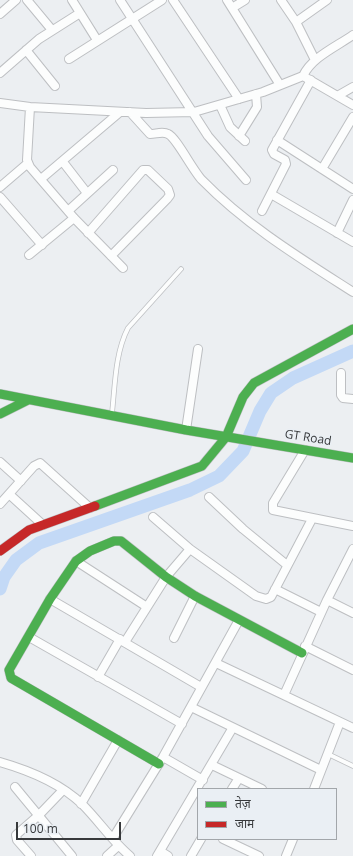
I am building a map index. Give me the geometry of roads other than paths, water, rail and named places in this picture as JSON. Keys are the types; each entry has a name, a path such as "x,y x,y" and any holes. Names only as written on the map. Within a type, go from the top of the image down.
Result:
{"street":[{"path":"0,14 16,0"},
{"path":"27,0 52,30"},
{"path":"72,0 97,40"},
{"path":"120,0 214,144 246,180"},
{"path":"69,59 162,0"},
{"path":"174,0 239,100"},
{"path":"227,0 280,85"},
{"path":"232,8 245,0"},
{"path":"281,0 296,22 315,60"},
{"path":"296,22 327,0"},
{"path":"0,73 52,30 80,13"},
{"path":"303,76 306,68 315,60 353,35"},
{"path":"26,50 55,86"},
{"path":"0,103 30,107 120,112 194,112 239,100 303,76 339,95 353,105"},
{"path":"262,211 286,164 285,160 272,152 277,140 311,80"},
{"path":"339,95 353,87"},
{"path":"220,104 229,125 242,138 257,107 256,94"},
{"path":"30,107 28,163 74,218 123,268"},
{"path":"41,179 63,162 120,112"},
{"path":"130,112 150,134 165,133 172,137 197,175 234,211 299,257 353,292"},
{"path":"322,169 353,117"},
{"path":"277,140 353,189"},
{"path":"63,162 88,193"},
{"path":"0,187 28,163"},
{"path":"68,211 113,170"},
{"path":"88,233 143,170 148,170 168,189 170,195 168,199 111,256"},
{"path":"271,194 353,242"},
{"path":"0,197 42,245"},
{"path":"337,233 353,200"},
{"path":"29,255 74,218"},
{"path":"0,551 29,530 43,524 202,466 229,437 243,397 254,383 353,329"},
{"path":"186,430 198,349"},
{"path":"341,373 341,395 343,398 353,400"},
{"name":"GT Road","path":"0,394 186,430 353,458"},
{"path":"0,414 28,400"},
{"path":"305,450 272,508 275,511 353,526"},
{"path":"0,462 21,481"},
{"path":"0,504 37,464 42,464 90,508"},
{"path":"9,494 43,524"},
{"path":"210,497 243,529 288,565"},
{"path":"153,517 190,548 256,596 266,599 275,589 312,518"},
{"path":"203,780 118,740 11,678 9,670 50,599 76,561 90,550 119,540 166,577 195,596 239,620 303,650 353,670"},
{"path":"98,677 166,577 190,548"},
{"path":"284,695 321,612 352,553"},
{"path":"76,561 147,607"},
{"path":"275,589 321,612"},
{"path":"174,638 195,596"},
{"path":"50,599 201,687"},
{"path":"327,600 353,613"},
{"path":"113,838 161,761 239,620"},
{"path":"28,638 182,724"},
{"path":"216,663 353,728"},
{"path":"191,707 232,729 321,770"},
{"path":"314,788 340,722"},
{"path":"198,788 232,729"},
{"path":"81,804 118,740"},
{"path":"0,762 16,767 63,790 81,804 113,838 118,846 130,856"},
{"path":"212,765 260,788"},
{"path":"233,788 238,778"},
{"path":"15,787 72,856"},
{"path":"32,856 15,836 39,815 63,790"},
{"path":"168,856 158,854 197,790"},
{"path":"190,856 200,840"},
{"path":"225,840 259,856"},
{"path":"286,856 293,840"},
{"path":"107,856 118,846"}],"lane":[{"path":"112,416 120,350 124,336 128,328 181,269"},
{"path":"328,754 353,766"}],"waterway":[{"path":"0,589 4,577 16,560 39,543 190,490 219,476 243,451 260,411 271,393 293,378 353,351"}]}
